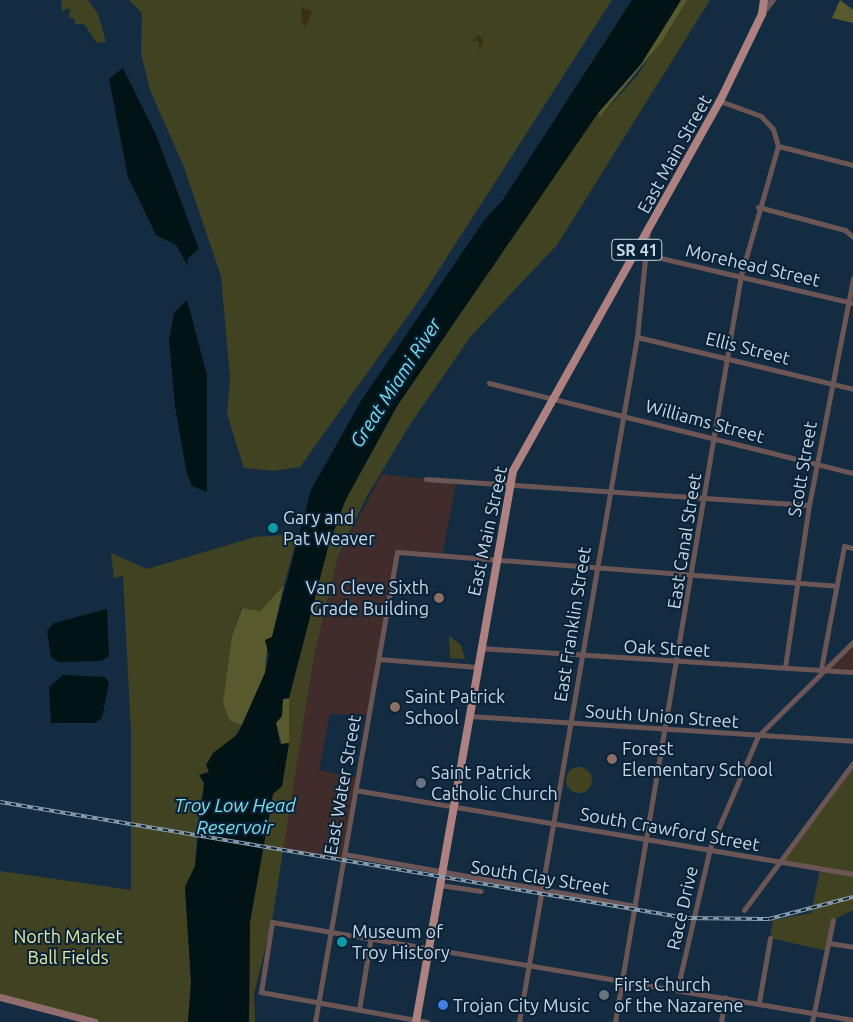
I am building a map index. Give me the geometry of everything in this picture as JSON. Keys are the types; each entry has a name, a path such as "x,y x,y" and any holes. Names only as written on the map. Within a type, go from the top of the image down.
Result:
{"main road":[{"name":"SR 41","path":"762,14 764,0"},
{"name":"East Main Street","path":"416,1021 480,648 510,485 517,461 720,101 762,14"},
{"path":"0,997 95,1022"}],"street":[{"path":"762,14 773,0"},
{"path":"720,101 768,121 778,146 853,165"},
{"name":"East Canal Street","path":"615,1022 706,498 741,275 758,207 778,146"},
{"path":"758,207 845,230 853,237"},
{"name":"East Franklin Street","path":"519,1022 551,822 570,723 594,568 636,337 648,255 648,230"},
{"name":"Morehead Street","path":"648,255 741,275 853,303"},
{"name":"Scott Street","path":"785,667 809,505 818,465 846,301 853,278"},
{"name":"Ellis Street","path":"636,337 727,355 853,389"},
{"name":"Williams Street","path":"488,383 550,401 623,414 853,473"},
{"path":"426,479 809,505"},
{"path":"821,669 844,546 853,548"},
{"name":"East Water Street","path":"314,1022 397,552 496,560"},
{"path":"496,560 594,568 692,572 798,580 837,586"},
{"name":"Race Drive","path":"677,990 710,848 758,736 794,705 821,669 853,642"},
{"name":"Oak Street","path":"480,648 580,656 853,672"},
{"path":"379,659 477,667"},
{"name":"South Union Street","path":"469,716 853,741"},
{"path":"744,910 782,863 853,763"},
{"name":"South Crawford Street","path":"355,790 710,848 782,863 853,874"},
{"name":"South Clay Street","path":"344,854 442,874 635,906"},
{"name":"South Clay Street","path":"440,885 481,891"},
{"path":"812,1022 833,920"},
{"path":"427,1022 261,992 272,922 371,936 528,965 759,1002 853,1020"},
{"path":"359,1010 371,936"},
{"path":"759,1002 770,938"},
{"path":"829,943 853,947"},
{"path":"721,1022 725,997"}],"shaded area":[{"path":"681,0 687,0 662,41 600,117 598,113 641,64"},
{"path":"840,0 853,10 853,23 832,18"},
{"path":"382,474 456,483 442,556 398,552 369,715 330,714 319,770 357,778 342,861 283,849 314,656 338,557"},
{"path":"284,585 272,637 268,639 265,673 242,725 230,721 223,703 232,636 242,608 260,611"},
{"path":"853,642 853,672 821,669"},
{"path":"289,698 289,743 282,746 276,723 283,699"}],"green space":[{"path":"61,0 88,0 98,14 106,42 97,43 84,24 75,24 75,19 69,17 70,8 62,11"},
{"path":"129,0 612,0 422,296 300,467 273,471 244,468 227,414 230,378 221,276 184,167 150,90 141,53 142,13"},
{"path":"687,0 710,0 557,245 471,336 411,423 367,496 338,557 314,656 272,921 254,994 255,1022 249,1022 250,922 273,793 282,786 289,743 289,698 328,547 345,501 397,406 598,113 600,117 637,76"},
{"name":"North Market Ball Fields","path":"298,534 284,585 260,611 241,608 232,636 230,721 242,725 231,742 218,749 206,765 210,767 199,808 195,866 185,888 191,982 188,1022 95,1022 0,997 0,871 131,890 131,732 123,576 114,578 111,553 147,569 255,537"},
{"path":"449,636 461,645 465,659 450,658"},
{"path":"853,763 853,910 833,920 828,951 770,938 773,920 811,913 820,869 782,863"},
{"path":"579,767 588,771 592,780 588,789 579,793 570,789 566,780 570,771"}],"sand":[{"path":"302,7 312,11 306,27 301,21"},
{"path":"478,35 484,40 479,51 479,41 472,41"}],"water":[{"path":"632,0 681,0 641,64 598,113 397,406 345,501 328,547 289,698 283,699 282,716 276,723 280,744 289,743 282,786 273,794 250,922 249,1022 188,1022 191,982 185,887 195,866 204,783 199,775 209,772 206,765 213,753 238,734 265,673 269,655 265,640 272,637 311,490 361,401 485,219 502,201"},
{"path":"123,68 156,135 199,249 187,259 188,266 176,245 156,235 128,177 109,79"},
{"path":"187,300 207,375 207,492 192,486 187,474 175,406 169,340 174,313"},
{"path":"107,609 109,656 101,661 59,662 51,657 47,631 54,623"},
{"path":"63,675 105,677 109,683 102,718 95,723 51,723 49,687"}],"railway":[{"path":"0,802 686,918 769,919 853,897"}],"place":[{"name":"Gary and Pat Weaver","path":"273,528"},
{"name":"Van Cleve Sixth Grade Building","path":"439,598"},
{"name":"Saint Patrick School","path":"395,707"},
{"name":"Forest Elementary School","path":"612,759"},
{"name":"Saint Patrick Catholic Church","path":"421,783"},
{"name":"Museum of Troy History","path":"342,942"},
{"name":"First Church of the Nazarene","path":"604,995"},
{"name":"Trojan City Music","path":"443,1005"}],"water label":[{"name":"Great Miami River","path":"396,383"},
{"name":"Troy Low Head Reservoir","path":"235,817"}]}
